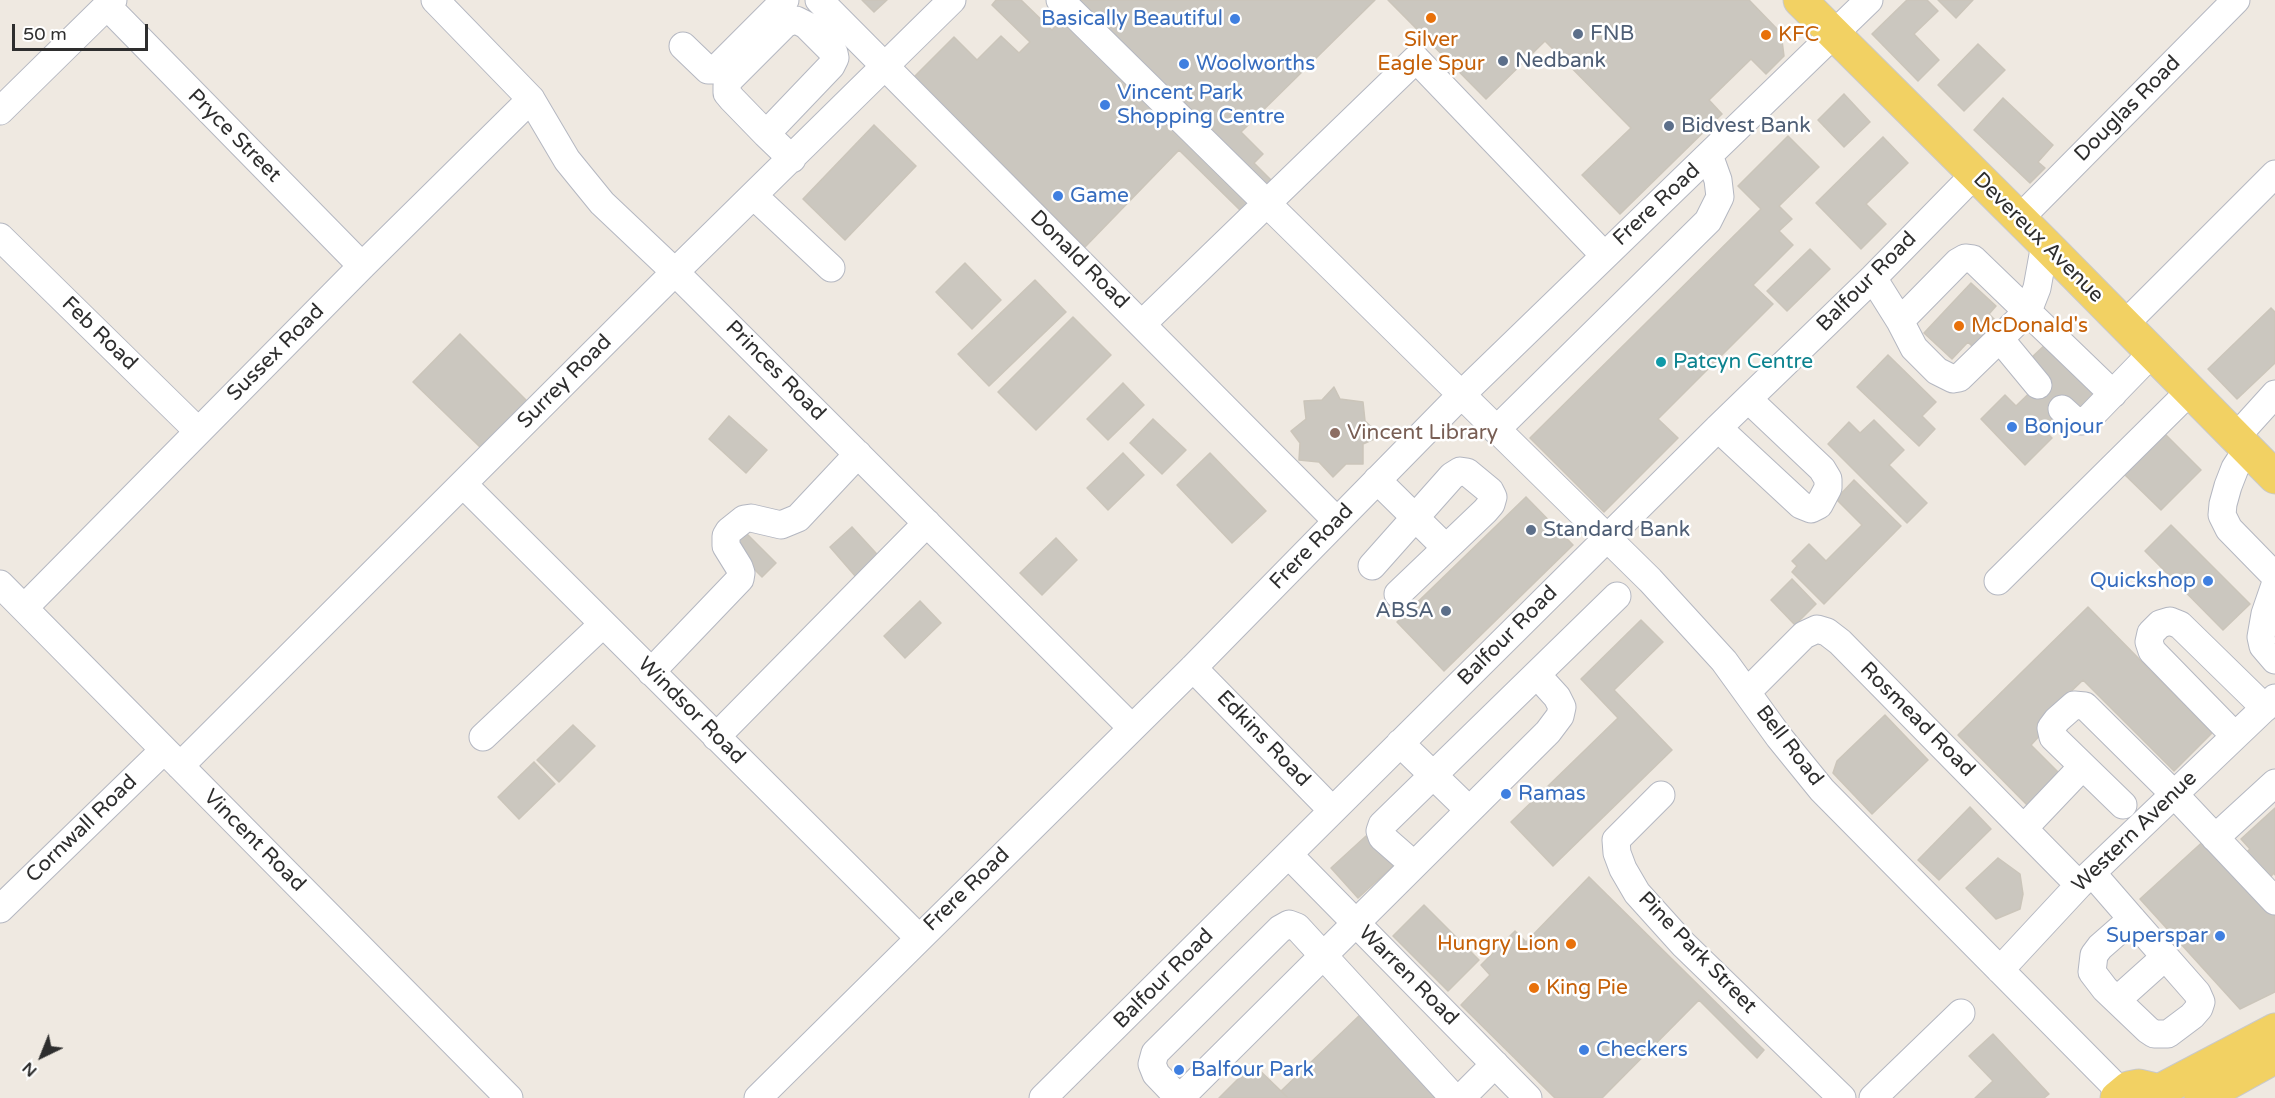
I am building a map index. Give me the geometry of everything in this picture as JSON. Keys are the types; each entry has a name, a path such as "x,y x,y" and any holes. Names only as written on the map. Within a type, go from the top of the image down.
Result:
{"main road":[{"name":"Devereux Avenue","path":"1800,0 1974,175 2020,218 2275,477"},
{"path":"2119,1095 2139,1086 2148,1086 2162,1095 2275,1030"},
{"path":"2201,1098 2275,1058"}],"street":[{"name":"Princes Road","path":"435,0 531,99 574,169 610,211 675,272 1132,728"},
{"path":"683,46 708,69 717,68 785,0"},
{"name":"Donald Road","path":"819,0 1337,521"},
{"name":"Surrey Road","path":"172,758 463,484 952,0"},
{"name":"Bell Road","path":"1060,0 1607,538 1693,627 1747,692 1822,790 2000,970 2119,1095"},
{"name":"Frere Road","path":"758,1098 1193,668 1462,394 1869,0"},
{"name":"Douglas Road","path":"2020,218 2236,0"},
{"path":"0,111 110,3"},
{"name":"Pryce Street","path":"110,3 362,266"},
{"path":"1142,324 1416,58 1604,255"},
{"name":"Sussex Road","path":"24,608 362,266 531,99"},
{"path":"766,134 792,159"},
{"path":"1496,430 1708,221 1720,197 1718,180 1709,155"},
{"path":"2124,325 2275,174"},
{"name":"Balfour Road","path":"1043,1098 1718,428 1873,278 1974,175"},
{"path":"754,196 831,268"},
{"name":"Feb Road","path":"0,237 198,431"},
{"path":"1873,278 1914,348 1925,361 1953,379 1959,378 2028,311 2037,288 2045,244"},
{"path":"1900,321 1958,262 1965,258 1973,259 2113,394"},
{"path":"2000,339 2038,385"},
{"path":"2062,409 2073,419 2081,421 2095,413 2152,353"},
{"path":"1998,581 2190,391"},
{"path":"2275,394 2242,442 2223,504 2222,515 2229,529 2275,576"},
{"path":"1718,428 1801,505 1811,509 1819,505 1828,488 1828,478 1822,469 1748,399"},
{"path":"651,672 740,579 739,567 726,546 726,536 729,531 744,519 751,518 781,525 798,518 858,454"},
{"path":"1372,566 1452,476 1460,471 1473,476 1490,491 1493,497 1491,504 1398,594"},
{"path":"1377,480 1446,548"},
{"name":"Windsor Road","path":"463,484 919,938"},
{"path":"716,737 927,523"},
{"name":"Vincent Road","path":"0,584 509,1098"},
{"path":"2275,585 2265,614 2261,637 2263,646 2275,660"},
{"path":"1414,865 1382,837 1380,831 1388,819 1617,596"},
{"path":"2235,736 2152,651 2149,642 2151,633 2160,624 2170,621 2180,625 2270,703"},
{"path":"483,737 603,624"},
{"name":"Rosmead Road","path":"1747,692 1804,635 1817,629 1827,632 1840,642 2024,828 2132,919 2197,993 2199,1008 2168,1034 2154,1034 2117,1000 2092,972 2094,955 2100,947 2132,919"},
{"name":"Edkins Road","path":"1193,668 1332,810"},
{"path":"1454,1098 1324,956 1297,927 1289,924 1271,937 1155,1053 1152,1065 1156,1074 1179,1098 1324,956 1548,732 1560,716 1562,707 1557,697 1537,675"},
{"name":"Western Avenue","path":"2000,970 2085,879 2270,703"},
{"path":"2123,805 2051,734 2051,728 2056,720 2069,708 2077,704 2085,706 2174,794 2275,901"},
{"path":"1400,743 1469,810"},
{"name":"Cornwall Road","path":"0,909 172,758"},
{"path":"2024,828 2083,766"},
{"path":"2215,838 2275,783"},
{"name":"Pine Park Street","path":"1661,795 1616,840 1617,853 1623,869 1637,893 1683,944 1842,1098"},
{"name":"Warren Road","path":"1288,855 1528,1098"},
{"path":"2117,1000 2165,957"},
{"path":"1873,1098 1961,1013"},
{"path":"1461,1098 1495,1064"}],"building":[{"path":"862,0 887,0 874,12"},
{"name":"Vincent Park Shopping Centre","path":"996,0 1021,0 1052,30 1081,0 1375,0 1241,132 1263,154 1254,163 1275,184 1244,214 1179,150 1085,247 913,78 954,37 977,60 1001,36 1019,53 1030,42 992,5"},
{"path":"1388,0 1749,0 1781,33 1784,56 1766,74 1751,59 1709,100 1722,114 1620,214 1582,175 1631,128 1545,41 1486,99"},
{"path":"1907,0 1927,0 1938,11 1914,34 1939,60 1918,81 1872,34"},
{"path":"1938,0 1973,0 1956,18"},
{"path":"1978,44 2005,70 1964,111 1938,85"},
{"path":"1844,94 1870,122 1844,147 1818,120"},
{"path":"2003,98 2053,145 2038,162 2045,168 2030,183 1974,130"},
{"path":"874,125 916,166 845,240 803,199"},
{"name":"Patcyn Centre","path":"1788,136 1819,167 1779,206 1792,219 1779,231 1793,245 1753,285 1773,304 1658,419 1678,438 1604,512 1530,438 1761,209 1738,186"},
{"path":"1883,137 1908,163 1866,204 1886,224 1861,249 1816,203"},
{"path":"1810,249 1830,269 1787,311 1767,291"},
{"path":"965,263 1001,300 972,329 936,292"},
{"path":"1035,280 1066,312 989,386 958,354"},
{"path":"1971,283 1996,306 1989,314 1999,324 1975,349 1968,342 1952,359 1924,333"},
{"path":"2271,308 2275,312 2275,363 2237,399 2208,369"},
{"path":"1073,317 1111,355 1036,430 998,392"},
{"path":"460,334 527,401 481,448 413,382"},
{"path":"2048,342 2099,396 2080,414 2062,409 2042,428 2052,438 2025,465 1981,419 2005,395 2016,406 2047,376 2030,359"},
{"path":"1888,355 1936,402 1922,416 1935,429 1919,446 1857,387"},
{"path":"1123,383 1144,405 1108,440 1087,419"},
{"name":"Vincent Library","path":"1334,387 1340,399 1363,402 1365,421 1381,436 1363,444 1363,464 1346,464 1333,477 1319,462 1299,460 1300,443 1291,431 1306,419 1304,401 1322,400"},
{"path":"729,416 767,450 746,473 709,439"},
{"path":"1153,419 1186,450 1162,474 1130,443"},
{"path":"1874,420 1904,450 1889,465 1927,503 1907,523 1828,444 1849,422 1860,433"},
{"path":"2163,432 2201,470 2161,510 2123,473"},
{"path":"1123,453 1144,475 1108,510 1087,488"},
{"path":"1210,453 1266,511 1232,543 1177,485"},
{"path":"1854,480 1901,526 1824,604 1792,572 1797,566 1792,561 1809,544 1826,561 1862,525 1836,499"},
{"path":"1526,497 1573,545 1444,671 1397,622"},
{"path":"2171,525 2250,604 2223,630 2145,551"},
{"path":"852,527 886,564 863,585 830,547"},
{"path":"744,531 776,563 762,577 730,545"},
{"path":"1056,538 1077,560 1042,595 1020,573"},
{"path":"1792,579 1816,604 1795,625 1771,600"},
{"path":"920,601 941,623 905,658 884,636"},
{"path":"2088,607 2212,733 2174,771 2083,680 2037,724 2044,731 2031,745 2063,777 2031,809 1958,735"},
{"path":"1641,620 1663,642 1614,690 1672,750 1553,866 1511,822 1618,718 1581,679"},
{"path":"1885,715 1928,760 1872,814 1833,773 1837,761"},
{"path":"573,725 595,746 559,782 537,760"},
{"path":"534,762 555,784 519,819 498,797"},
{"path":"1970,807 1991,829 1939,880 1918,860"},
{"path":"2275,808 2275,875 2274,873 2264,884 2240,858 2250,849 2241,839"},
{"path":"1366,836 1393,866 1358,898 1331,868"},
{"path":"2208,837 2275,910 2275,992 2240,1009 2140,899"},
{"path":"1998,858 2020,874 2023,894 2020,909 1996,919 1966,888"},
{"path":"1589,877 1764,1050 1757,1058 1699,1000 1602,1098 1555,1098 1461,1005 1490,975 1481,965 1515,931 1526,942"},
{"path":"1424,905 1479,960 1448,991 1393,936"},
{"path":"1362,1013 1439,1098 1288,1098 1281,1091"},
{"path":"1993,1034 2049,1094 2044,1098 1975,1098 1993,1081 1969,1056"},
{"path":"1253,1064 1281,1091 1288,1098 1219,1098"}],"place":[{"name":"Silver Eagle Spur","path":"1431,18"},
{"name":"Basically Beautiful","path":"1235,19"},
{"name":"FNB","path":"1578,34"},
{"name":"KFC","path":"1766,35"},
{"name":"Nedbank","path":"1503,61"},
{"name":"Woolworths","path":"1184,64"},
{"name":"Vincent Park Shopping Centre","path":"1105,105"},
{"name":"Bidvest Bank","path":"1669,126"},
{"name":"Game","path":"1058,196"},
{"name":"McDonald's","path":"1959,326"},
{"name":"Patcyn Centre","path":"1661,362"},
{"name":"Bonjour","path":"2012,427"},
{"name":"Vincent Library","path":"1335,433"},
{"name":"Standard Bank","path":"1531,530"},
{"name":"Quickshop","path":"2208,581"},
{"name":"ABSA","path":"1446,611"},
{"name":"Ramas","path":"1506,794"},
{"name":"Superspar","path":"2220,936"},
{"name":"Hungry Lion","path":"1571,944"},
{"name":"King Pie","path":"1534,988"},
{"name":"Checkers","path":"1584,1050"},
{"name":"Balfour Park","path":"1179,1070"}]}
